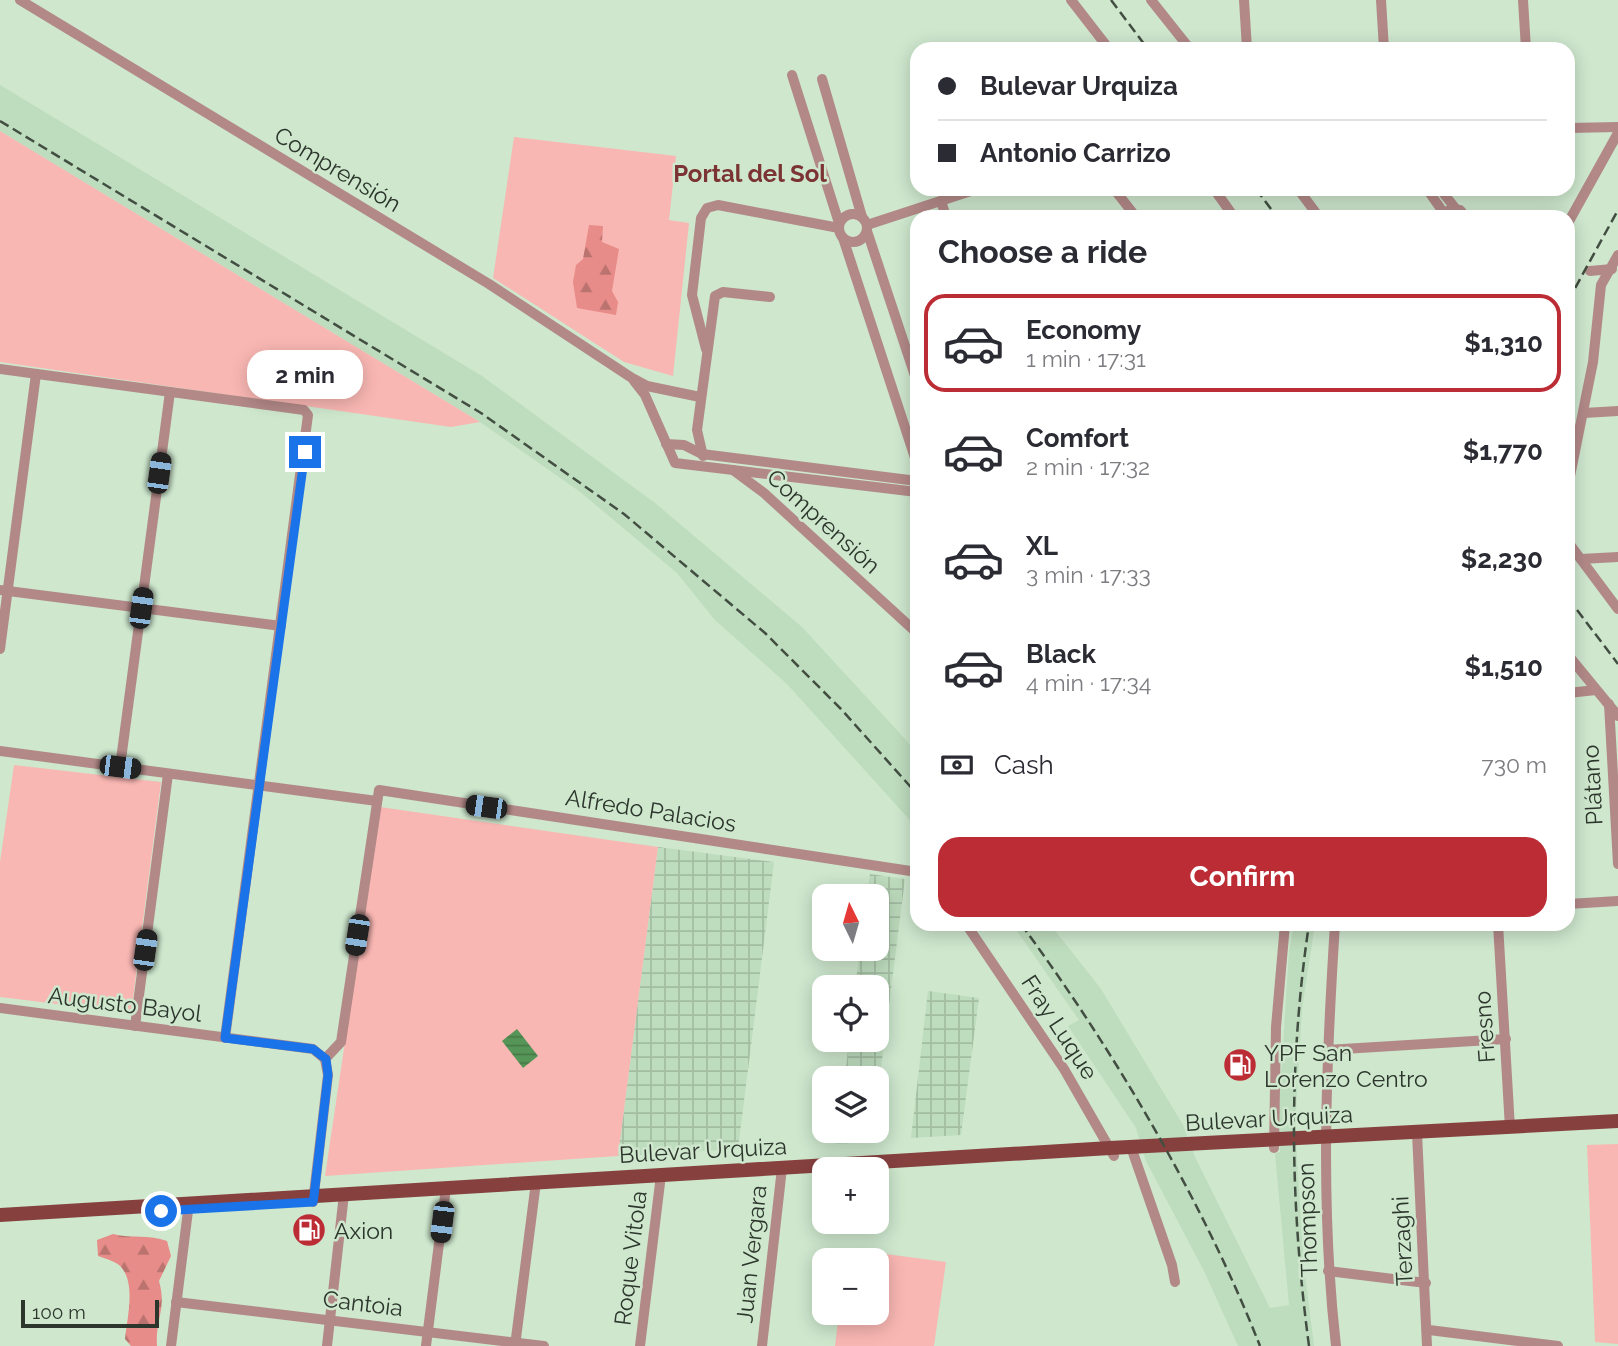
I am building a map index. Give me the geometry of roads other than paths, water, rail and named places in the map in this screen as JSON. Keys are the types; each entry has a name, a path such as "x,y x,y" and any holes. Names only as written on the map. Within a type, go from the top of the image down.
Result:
{"main road":[{"name":"Bulevar Urquiza","path":"1417,1136 1618,1121"},
{"name":"Bulevar Urquiza","path":"0,1217 1112,1152 1618,1127"},
{"name":"Bulevar Urquiza","path":"889,1169 1112,1152"},
{"name":"Bulevar Urquiza","path":"782,1171 812,1172"}],"street":[{"name":"Comprensión","path":"20,0 489,284 632,378 647,386 700,397"},
{"path":"1071,0 1104,42"},
{"path":"1151,0 1184,42"},
{"path":"1244,0 1247,42"},
{"path":"1381,0 1384,42"},
{"path":"1523,0 1526,42"},
{"path":"792,75 910,443"},
{"path":"822,79 865,224 910,361"},
{"path":"1575,128 1618,127"},
{"path":"1575,210 1618,133"},
{"path":"911,210 956,196"},
{"path":"1120,196 1130,210"},
{"path":"1445,196 1455,209"},
{"path":"941,201 944,210"},
{"path":"706,349 692,295 701,218 706,208 718,205 840,230 857,241 865,224 910,210"},
{"path":"840,230 849,214 865,224"},
{"path":"1575,454 1593,362 1601,285 1614,269 1618,255"},
{"path":"1590,271 1614,269"},
{"path":"711,467 702,454 697,430 715,296 723,292 770,297"},
{"path":"0,369 304,410 308,415 225,1038"},
{"path":"0,649 4,590 36,374"},
{"name":"Comprensión","path":"632,378 645,395 666,444"},
{"path":"120,767 170,392"},
{"path":"1584,413 1618,411"},
{"path":"910,480 702,454 684,445 666,444 675,463 910,491"},
{"name":"Comprensión","path":"733,469 764,493 910,627"},
{"path":"1575,551 1618,609"},
{"path":"1581,559 1618,557"},
{"path":"4,590 281,626"},
{"path":"1575,664 1618,716"},
{"path":"1575,692 1596,690"},
{"name":"Plátano","path":"1609,704 1618,863"},
{"name":"Alfredo Palacios","path":"0,751 260,786 378,796 910,871"},
{"path":"135,1026 169,774"},
{"path":"313,1199 328,1075 326,1059 341,1042 378,796"},
{"path":"1575,904 1618,901"},
{"name":"Fray Luque","path":"971,931 1064,1069 1112,1152"},
{"path":"1274,1145 1276,1016 1284,931"},
{"name":"Thompson","path":"1335,931 1327,1050 1325,1142 1328,1271 1336,1346"},
{"name":"Fresno","path":"1498,931 1510,1128"},
{"name":"Augusto Bayol","path":"0,1008 313,1049 326,1059"},
{"path":"1327,1050 1506,1040"},
{"name":"Terzaghi","path":"1417,1136 1429,1330 1427,1346"},
{"path":"1133,1151 1172,1265 1175,1282"},
{"name":"Juan Vergara","path":"762,1346 782,1171"},
{"name":"Roque Vitola","path":"640,1346 661,1179"},
{"path":"515,1344 535,1186"},
{"path":"426,1346 446,1191"},
{"path":"327,1346 344,1197"},
{"path":"171,1346 188,1206"},
{"path":"1328,1271 1426,1283"},
{"name":"Cantoia","path":"176,1303 544,1346"},
{"path":"1429,1330 1558,1346"}],"railway":[{"path":"1111,0 1143,42"},
{"path":"0,121 481,413 624,514 765,633 841,709 910,786"},
{"path":"1261,196 1272,210"},
{"path":"1575,288 1618,210"},
{"path":"1575,607 1618,664"},
{"path":"1026,931 1089,1022 1154,1128 1212,1236 1260,1346"},
{"path":"1308,931 1297,1029 1294,1135 1298,1240 1309,1346"}],"place":[{"name":"YPF San Lorenzo Centro","path":"1240,1065"},
{"name":"Axion","path":"309,1230"}],"district":[{"name":"Portal del Sol","path":"750,173"}]}
